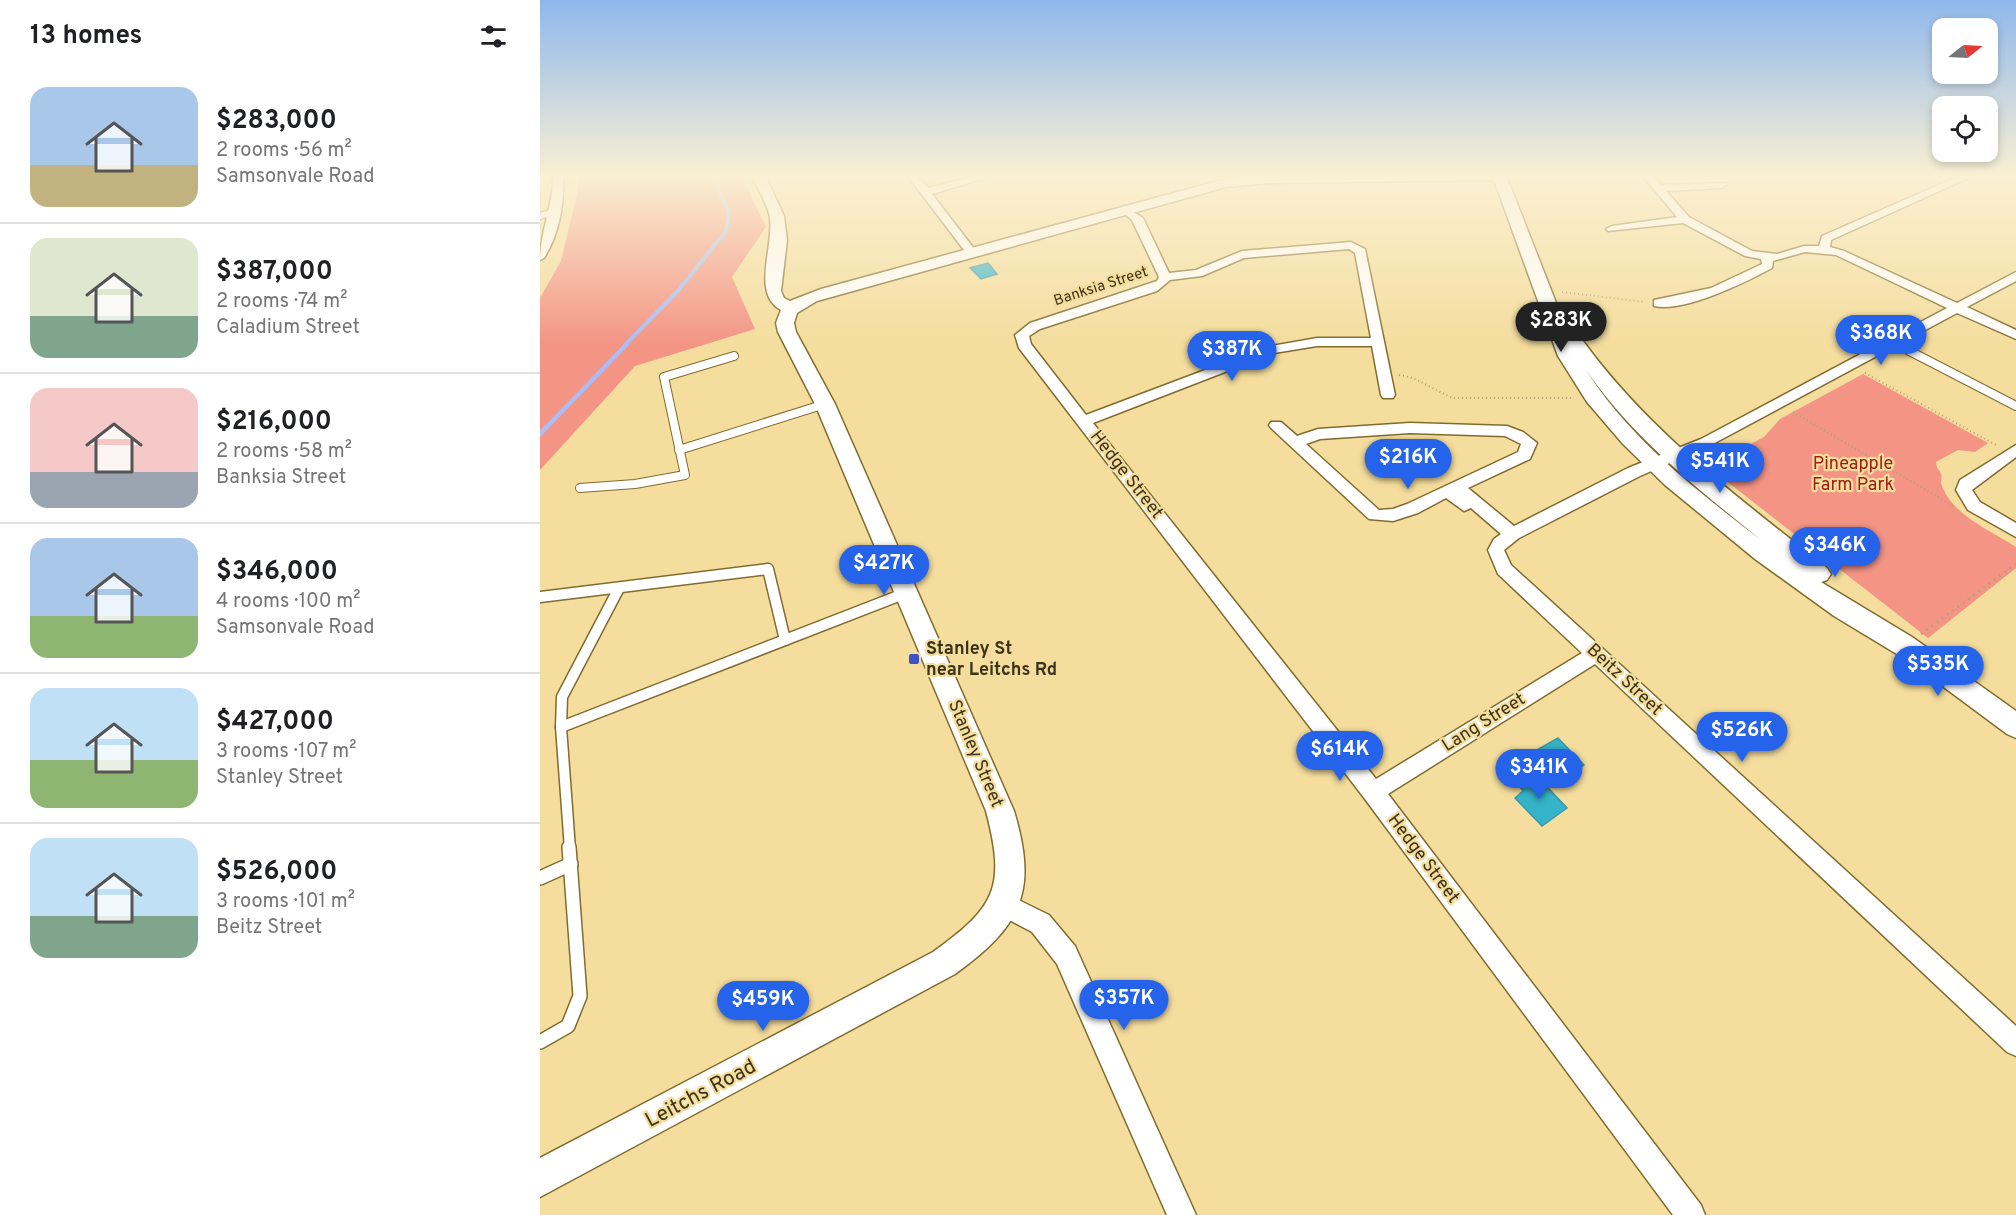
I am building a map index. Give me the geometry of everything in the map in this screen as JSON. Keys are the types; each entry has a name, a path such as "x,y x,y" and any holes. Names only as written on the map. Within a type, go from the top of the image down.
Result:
{"street":[{"path":"540,256 547,245 550,232"},
{"path":"778,232 773,291 777,301 790,308 809,298 1044,232"},
{"path":"956,232 971,252"},
{"path":"1144,232 1165,277"},
{"path":"1521,232 1554,316 1560,344 1585,386 1617,425 1654,463 1740,534 1844,610 1886,633 2016,726"},
{"path":"1709,232 1749,254 1767,258 1778,258 1804,249 1824,249 1840,253 2016,335"},
{"path":"1824,249 1826,238 1840,232"},
{"name":"Banksia Street","path":"1022,335 1035,326 1153,288 1162,284 1165,277 1198,273 1242,255 1351,245 1361,251 1388,395"},
{"path":"1659,303 1697,298 1768,265 1767,258"},
{"path":"1509,536 1654,463 1706,442 2016,276"},
{"name":"Stanley Street","path":"790,308 785,325 825,405 1009,836 1013,864 1004,905"},
{"path":"1554,316 1608,386 1676,455 1856,603 1886,633"},
{"name":"Hedge Street","path":"1022,335 1024,345 1372,792 1691,1215"},
{"path":"1084,421 1271,350 1317,342 1379,342"},
{"path":"1276,425 1375,515 1385,518 1448,490 1509,536"},
{"path":"1295,442 1318,435 1410,428 1495,430 1518,435 1528,443 1525,454 1456,487 1509,536"},
{"path":"2016,450 1966,484 1964,490 1974,506 2016,531"},
{"name":"Beitz Street","path":"1509,536 1496,550 1504,569 2016,1043"},
{"name":"Lang Street","path":"1372,792 1596,654"},
{"path":"1004,905 1043,923 1053,933 1066,955 1182,1215"},
{"name":"Leitchs Road","path":"540,1178 837,1023 944,963 976,940 1004,905"}],"lane":[{"path":"1892,342 2016,406"},
{"path":"580,488 635,484 685,475 664,376 734,356"},
{"path":"679,450 825,405"},
{"path":"540,597 618,590 768,569 785,640"},
{"path":"540,1042 568,1026 580,996 561,727 562,697 618,590"},
{"path":"561,727 906,593"},
{"path":"540,878 571,864"}],"path":[{"path":"1560,291 1659,303"},
{"path":"1861,371 1996,445"},
{"path":"1385,375 1409,375 1437,394 1452,398 1576,398"},
{"path":"1790,410 1957,508"},
{"path":"1918,636 2016,564"}],"green space":[{"path":"568,232 763,232 732,277 755,329 635,366 540,470 540,298 561,261"},
{"name":"Pineapple Farm Park","path":"1863,374 1988,443 1975,452 1958,450 1936,462 1941,475 1941,483 1953,504 1962,513 2016,547 2016,568 1928,638 1725,480 1715,466 1718,461 1764,437 1780,419"}],"building":[{"path":"988,263 997,274 981,279 970,268"},
{"path":"1558,738 1584,765 1561,779 1535,751"},
{"path":"1533,772 1567,808 1542,826 1515,798 1523,791 1517,783"}],"waterway":[{"path":"625,345 677,292 725,232"},
{"path":"540,434 627,344"}],"place":[{"name":"Stanley St near Leitchs Rd","path":"914,659"}]}
